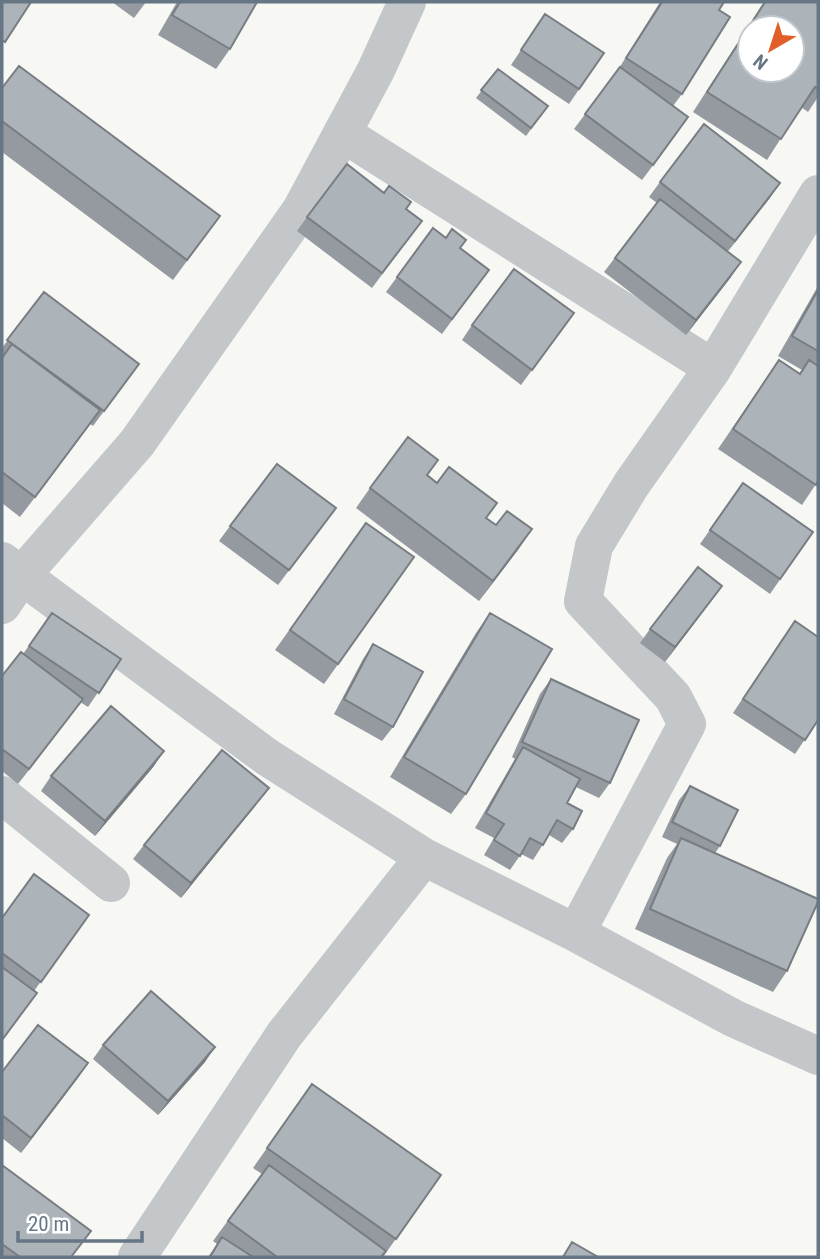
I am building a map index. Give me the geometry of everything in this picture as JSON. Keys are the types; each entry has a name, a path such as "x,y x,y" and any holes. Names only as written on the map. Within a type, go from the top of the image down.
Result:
{"street":[{"path":"407,2 301,210 219,330 137,443 9,580 267,757 424,857 576,933 733,1018 818,1056"},
{"path":"342,133 713,368"},
{"path":"576,933 687,724 673,697 583,601 594,546 631,485 713,368 818,194"},
{"path":"2,795 111,883"},
{"path":"136,1257 284,1035 424,857"}],"building":[{"path":"2,2 31,2 5,42 2,40"},
{"path":"180,2 257,2 230,49 172,15"},
{"path":"662,2 724,2 719,10 730,17 682,94 626,58"},
{"path":"765,2 818,2 818,89 815,87 781,139 707,92 736,47 736,84 806,84 806,14 757,14"},
{"path":"545,14 604,53 579,89 521,50"},
{"path":"19,66 220,216 187,260 2,121 2,88"},
{"path":"620,67 688,117 653,165 585,114"},
{"path":"498,69 548,106 531,128 481,90"},
{"path":"704,124 780,183 735,241 660,182"},
{"path":"347,164 384,193 389,186 411,202 406,209 422,221 382,273 307,217"},
{"path":"660,199 741,262 696,320 615,258"},
{"path":"433,228 446,238 452,229 466,240 460,248 489,270 452,319 397,277"},
{"path":"514,269 574,313 532,370 472,325"},
{"path":"818,290 818,351 792,336"},
{"path":"44,292 139,364 104,411 7,340"},
{"path":"12,344 100,410 35,497 2,472 2,358"},
{"path":"779,360 800,374 809,360 818,366 816,485 733,429"},
{"path":"408,437 438,460 427,475 437,483 449,467 497,503 486,518 496,525 507,511 532,529 493,581 370,488"},
{"path":"277,464 336,508 289,570 230,526"},
{"path":"743,483 813,532 780,579 710,530"},
{"path":"366,523 414,557 338,664 290,630"},
{"path":"698,567 722,586 675,647 650,629"},
{"path":"52,613 121,659 99,693 29,646"},
{"path":"490,613 552,649 466,794 404,757"},
{"path":"795,621 818,637 818,720 805,740 743,699"},
{"path":"373,644 423,672 393,727 344,699"},
{"path":"21,652 83,699 29,769 2,749 2,676"},
{"path":"551,679 639,720 610,783 522,742"},
{"path":"111,706 164,751 105,821 51,776"},
{"path":"523,747 580,779 567,803 582,811 573,829 557,820 543,845 530,838 520,856 494,840 504,824 486,813"},
{"path":"222,750 269,788 191,883 144,845"},
{"path":"690,786 738,810 720,846 672,822"},
{"path":"681,838 818,899 787,971 650,909"},
{"path":"34,874 89,915 41,982 2,953 2,918"},
{"path":"2,967 37,993 2,1040"},
{"path":"151,991 215,1047 168,1101 103,1045"},
{"path":"38,1025 88,1063 31,1138 2,1115 2,1072"},
{"path":"312,1084 441,1175 396,1239 267,1148"},
{"path":"2,1165 91,1231 71,1257 20,1257 2,1244"},
{"path":"269,1165 386,1251 381,1257 277,1257 228,1221"},
{"path":"222,1237 253,1257 210,1257"},
{"path":"572,1242 598,1257 563,1257"}]}
